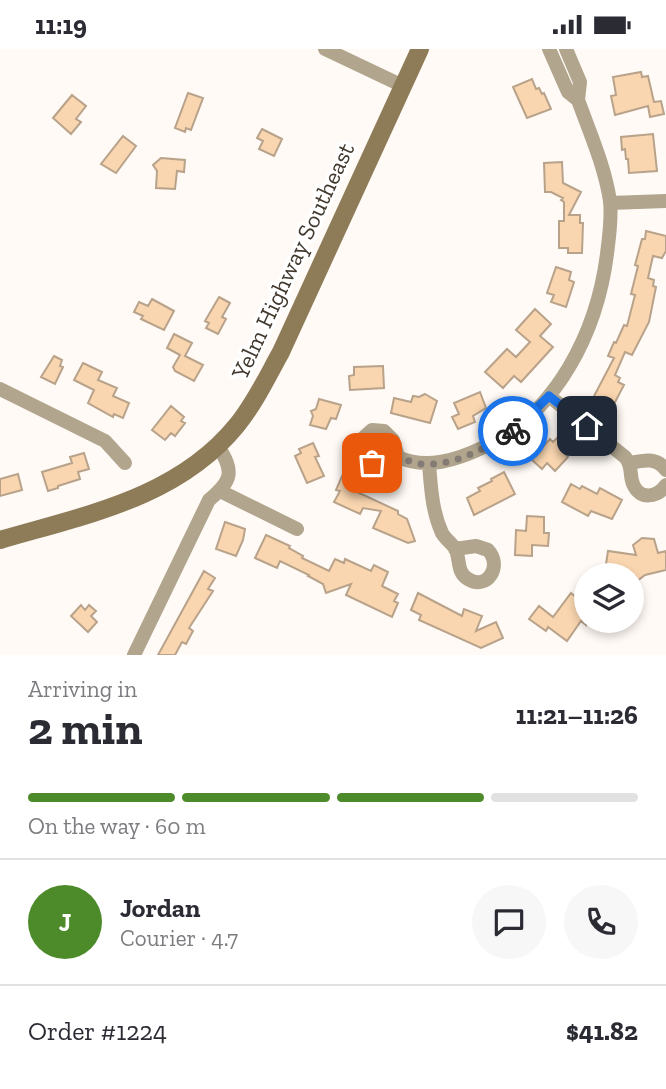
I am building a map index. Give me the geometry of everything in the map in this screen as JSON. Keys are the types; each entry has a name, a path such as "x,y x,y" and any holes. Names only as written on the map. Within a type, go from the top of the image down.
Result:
{"main road":[{"name":"Yelm Highway Southeast","path":"0,540 130,501 182,474 218,446 256,398 281,352 420,49"}],"street":[{"path":"325,49 403,86"},
{"path":"549,49 568,92 578,100"},
{"path":"397,457 417,464 429,464 466,456 519,427 549,396 572,363 591,325 604,277 610,203 602,170 578,100 580,82 566,49"},
{"path":"610,203 666,201"},
{"path":"0,389 105,441 125,463"},
{"path":"549,396 630,463 633,484 641,493 653,495 666,485"},
{"path":"134,655 209,500 227,482 229,463 218,446"},
{"path":"630,463 651,460 661,464 666,470"},
{"path":"429,464 436,518 444,537 455,549"},
{"path":"220,491 297,529"}],"building":[{"path":"641,72 642,77 648,76 654,102 661,101 664,114 650,117 648,106 615,115 611,96 616,95 613,77"},
{"path":"532,79 536,89 539,88 542,94 544,93 551,109 527,118 513,87"},
{"path":"188,93 203,98 191,130 186,128 185,132 175,128"},
{"path":"72,95 86,106 76,119 81,122 71,134 53,118"},
{"path":"262,129 282,139 274,156 259,149 263,141 257,138"},
{"path":"653,134 657,171 629,173 621,137"},
{"path":"123,136 136,146 116,173 101,164"},
{"path":"161,158 185,160 184,172 177,171 175,189 156,188 157,171 153,165"},
{"path":"562,162 563,183 581,192 569,215 580,215 580,223 583,223 582,253 568,253 568,248 559,248 559,221 564,221 563,198 545,192 544,163"},
{"path":"646,231 666,236 666,251 662,258 653,256 648,278 654,280 653,286 656,287 649,322 632,355 625,352 615,375 620,378 618,382 624,385 611,410 593,398 614,358 608,356 614,342 616,343 624,325 627,326 635,295 631,294 638,266 635,265"},
{"path":"556,267 571,272 569,280 574,282 566,307 551,302 554,295 547,293"},
{"path":"219,297 230,303 222,317 226,319 218,334 206,328 209,323 205,321"},
{"path":"152,299 174,311 164,330 141,319 143,316 134,312 139,302 148,306"},
{"path":"535,309 551,324 540,336 553,347 521,382 514,376 503,388 485,372 507,349 516,357 530,342 516,330"},
{"path":"174,334 192,343 185,356 203,365 194,381 175,371 173,367 180,355 167,348"},
{"path":"54,356 62,360 60,366 63,367 55,384 41,377"},
{"path":"83,363 102,372 98,380 117,388 113,396 129,403 123,418 114,414 113,417 88,403 94,390 74,380"},
{"path":"383,366 384,388 350,390 349,376 354,375 354,367"},
{"path":"480,392 486,408 473,416 475,422 458,429 452,417 459,414 454,403"},
{"path":"425,394 437,401 430,423 391,413 394,398 411,402 413,396"},
{"path":"319,399 341,405 336,419 331,418 326,429 310,425 313,416 311,411 316,409"},
{"path":"171,406 184,417 181,421 185,423 175,436 171,433 165,440 152,430"},
{"path":"558,437 570,449 565,454 568,457 555,471 547,463 542,469 531,459 550,439 553,442"},
{"path":"313,443 319,456 315,457 324,476 307,483 295,456 301,453 299,449"},
{"path":"84,453 89,469 78,472 80,479 48,491 42,472 72,463 70,457"},
{"path":"504,472 515,494 474,515 467,498"},
{"path":"18,474 22,490 0,496 0,479"},
{"path":"342,476 360,485 357,492 398,511 398,514 407,519 415,541 408,543 373,528 381,511 363,508 360,514 334,502 340,491 336,490"},
{"path":"571,484 597,494 600,488 622,500 612,519 591,511 588,516 562,502"},
{"path":"527,516 544,517 544,533 549,533 548,546 532,545 532,556 515,555 516,530 526,531"},
{"path":"225,522 245,529 236,556 216,549"},
{"path":"266,535 290,546 289,548 303,556 302,558 329,571 335,559 344,563 345,559 371,571 374,565 388,572 382,586 398,594 394,601 398,603 392,617 346,595 351,584 326,593 323,584 309,575 280,561 277,568 255,558"},
{"path":"642,538 654,539 658,553 666,551 666,570 644,576 644,563 606,563 608,551 636,555 633,545"},
{"path":"204,571 215,578 208,589 213,591 189,628 193,631 186,644 182,642 175,655 158,655"},
{"path":"418,593 462,616 464,609 482,616 476,631 496,622 503,638 481,648 419,620 421,615 411,610"},
{"path":"571,593 574,595 574,631 567,641 548,627 546,631 529,619 539,606 553,617"},
{"path":"81,605 85,610 89,605 96,611 91,616 97,622 88,632 71,616"}],"way so far":[{"path":"372,463 380,464 397,457 417,464 429,464 466,456 513,431"}],"route":[{"path":"513,431 549,396 587,426"}]}
